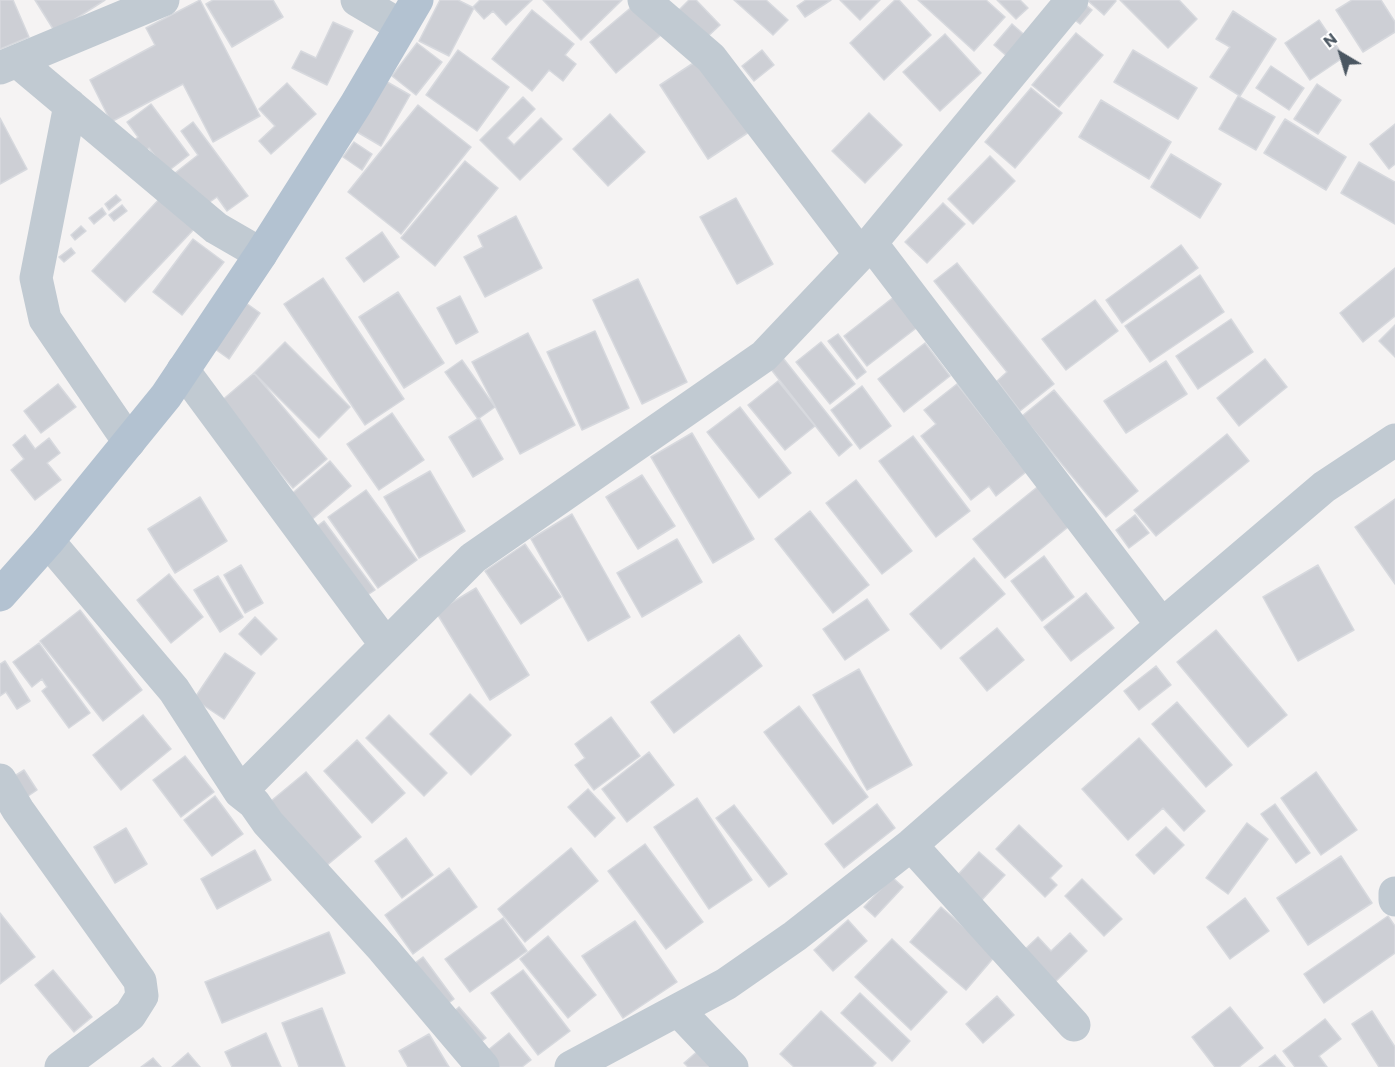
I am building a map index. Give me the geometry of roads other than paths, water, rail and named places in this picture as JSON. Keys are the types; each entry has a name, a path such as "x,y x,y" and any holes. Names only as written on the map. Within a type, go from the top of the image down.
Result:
{"main road":[{"path":"0,595 48,541 166,396 261,254 356,104 409,13"}],"street":[{"path":"8,65 163,0"},
{"path":"357,0 409,13"},
{"path":"644,0 711,58 865,248 1162,625"},
{"path":"240,792 473,558 764,356 865,248 1072,0"},
{"path":"8,65 70,105 216,228 261,254"},
{"path":"70,105 36,278 45,319 129,442"},
{"path":"183,370 386,645"},
{"path":"571,1067 726,984 795,936 911,845 1162,625 1324,487 1395,440"},
{"path":"48,541 174,690 240,792 254,803 268,823 383,949 483,1067"},
{"path":"0,780 18,810 140,981 142,996 129,1015 61,1067"},
{"path":"911,845 1074,1025"},
{"path":"1395,893 1395,900"},
{"path":"678,1010 732,1067"}]}
